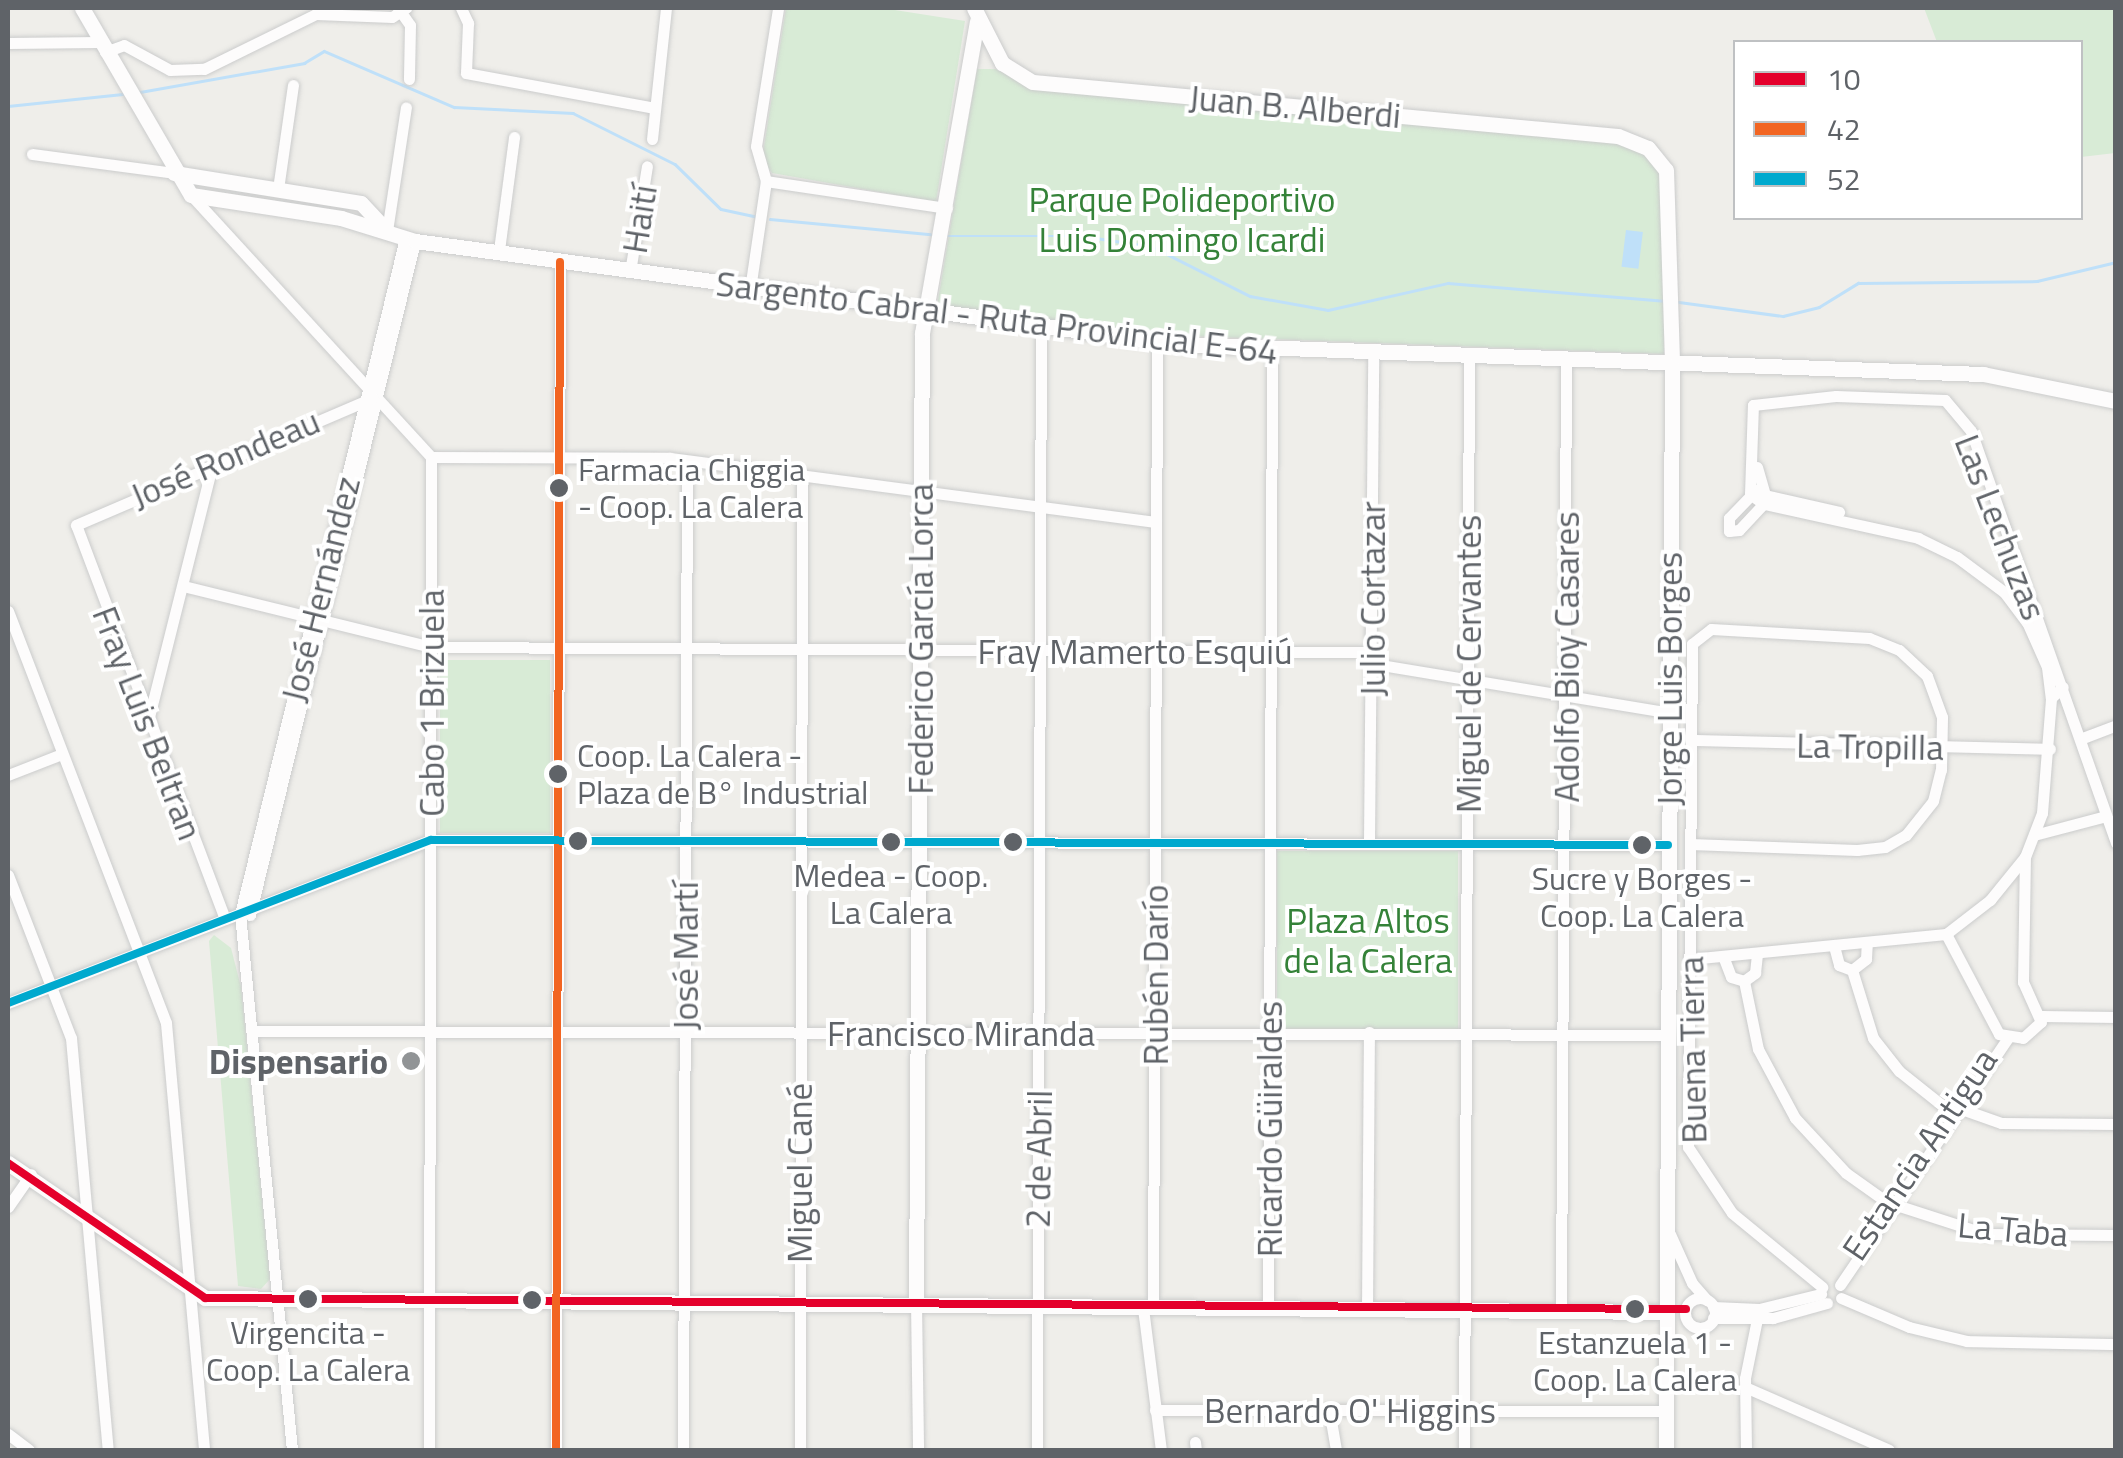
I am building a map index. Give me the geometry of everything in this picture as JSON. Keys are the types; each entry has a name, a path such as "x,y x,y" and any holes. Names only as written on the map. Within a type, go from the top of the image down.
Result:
{"street":[{"path":"82,8 135,108 191,195 432,457 687,461 1156,522"},
{"path":"460,8 468,23 466,73 655,108"},
{"path":"652,139 666,8"},
{"path":"750,289 766,182 756,146 778,8"},
{"path":"8,43 124,45 170,70 204,70 308,13 392,17 402,9 410,25 408,79"},
{"path":"976,12 1007,70"},
{"name":"Federico García Lorca","path":"918,1450 920,490 926,314 947,208 976,12"},
{"path":"969,72 988,62 1007,70"},
{"name":"Juan B. Alberdi","path":"1007,70 1062,86 1618,136 1653,152"},
{"path":"278,189 292,86"},
{"path":"387,231 406,107"},
{"path":"499,250 514,137"},
{"name":"Jorge Luis Borges","path":"1653,152 1670,182 1672,366 1666,1450"},
{"path":"32,154 174,173"},
{"name":"Haití","path":"630,272 647,166"},
{"name":"Sargento Cabral - Ruta Provincial E-64","path":"174,173 361,203 387,231"},
{"path":"766,182 947,208"},
{"name":"Sargento Cabral - Ruta Provincial E-64","path":"191,195 387,231 410,240 926,314 1158,342 1566,363 2000,376 2116,401"},
{"name":"José Hernández","path":"292,1450 245,912 410,240"},
{"path":"556,1450 560,262"},
{"name":"2 de Abril","path":"1037,1450 1041,328"},
{"name":"Rubén Darío","path":"1158,342 1155,1033 1148,1308 1154,1410 1161,1450"},
{"name":"Ricardo Güiraldes","path":"1268,1309 1272,350"},
{"name":"Julio Cortazar","path":"1369,842 1375,658 1373,354"},
{"name":"Miguel de Cervantes","path":"1464,1450 1471,680 1469,358"},
{"name":"Adolfo Bioy Casares","path":"1562,1312 1568,696 1566,363"},
{"name":"José Rondeau","path":"76,526 371,394"},
{"name":"Las Lechuzas","path":"1754,491 1754,405 1799,405 1836,396 1944,400 1971,430 2024,579 2040,638 2062,687 2116,843"},
{"name":"Cabo 1 Brizuela","path":"430,1450 432,457"},
{"name":"José Martí","path":"683,1450 687,461"},
{"path":"148,722 214,463"},
{"name":"Miguel Cané","path":"800,1450 802,476"},
{"path":"1690,959 1946,934 2006,881 2025,856 2034,835 2050,750 2052,698 2040,638 2006,590 1957,557 1918,538 1768,500 1754,491 1728,518 1730,530 1739,530 1768,500"},
{"name":"Fray Luis Beltran","path":"76,526 225,920"},
{"path":"2006,590 2024,579"},
{"name":"Fray Mamerto Esquiú","path":"183,586 432,647 1273,651 1375,658 1471,680 1671,713"},
{"path":"8,611 166,1023 204,1450"},
{"name":"Buena Tierra","path":"1942,747 1934,688 1918,665 1888,644 1711,628 1694,638 1686,1137 1692,1156 1732,1213 1831,1291 1910,1327 1967,1341 2116,1344"},
{"path":"2052,698 2062,687"},
{"path":"2080,738 2116,725"},
{"name":"La Tropilla","path":"1691,740 2050,750"},
{"path":"1690,844 1885,847 1918,824 1933,801 1942,747"},
{"path":"8,775 62,754"},
{"path":"2034,835 2106,816"},
{"path":"8,1002 431,840 1668,845"},
{"path":"2025,856 2023,982 2041,1016 2116,1018"},
{"path":"8,875 71,1038 108,1450"},
{"path":"2006,881 2025,891"},
{"path":"1946,934 2003,1036"},
{"path":"1852,970 1866,959 1867,942"},
{"path":"1834,946 1838,965 1852,970"},
{"path":"1744,981 1755,973 1758,954"},
{"name":"La Taba","path":"1723,956 1731,977 1744,981 1758,1049 1795,1118 1846,1172 1890,1203 1986,1234 2116,1235"},
{"path":"1852,970 1873,1038 1899,1071 1953,1110 2001,1123 2116,1124"},
{"name":"Estancia Antigua","path":"1717,1310 1758,1314 1831,1291 2003,1036 2032,1035 2041,1016"},
{"name":"Francisco Miranda","path":"254,1031 1668,1035"},
{"path":"1367,1310 1369,1032"},
{"path":"8,1163 88,1212 189,1292 278,1300 798,1300 1148,1308 1668,1312 1686,1308 1694,1299 1717,1310"},
{"path":"8,1207 31,1174"},
{"path":"1667,1228 1692,1284 1717,1310"},
{"path":"1686,1308 1692,1325"},
{"path":"1668,1312 1702,1327 1717,1310"},
{"path":"1746,1450 1745,1387 1758,1314"},
{"path":"1745,1387 1889,1450"},
{"name":"Bernardo O' Higgins","path":"1154,1410 1666,1411"},
{"path":"1329,1410 1336,1450"},
{"path":"8,1434 29,1450"}],"green space":[{"path":"786,8 882,8 965,21 936,202 772,173 762,159"},
{"path":"1924,8 2115,8 2115,153 2083,157 2083,40 1936,40"},
{"name":"Parque Polideportivo Luis Domingo Icardi","path":"977,69 996,69 1033,89 1617,140 1657,159 1666,197 1664,354 1163,335 937,306"},
{"path":"440,660 550,660 550,833 440,833"},
{"name":"Plaza Altos de la Calera","path":"1277,851 1458,851 1458,1029 1277,1029"},
{"path":"214,935 231,948 241,987 270,1279 261,1289 238,1286 209,941"}],"water":[{"path":"1626,230 1643,232 1638,269 1621,267"}],"waterway":[{"path":"140,92 304,63 324,51 454,107 573,113 675,164 721,209 754,216"},
{"path":"8,106 122,94"},
{"path":"770,219 930,234"},
{"path":"947,236 1083,236 1153,247 1250,296 1328,310 1448,283 1666,301"},
{"path":"1679,302 1783,316 1819,307 1858,283 2037,281 2116,262"}],"transit line":[{"name":"42","path":"556,1450 560,262"},
{"name":"52","path":"8,1003 431,840 1668,845"},
{"name":"10","path":"8,1163 205,1298 1686,1309"}],"place":[{"name":"Farmacia Chiggia - Coop. La Calera","path":"559,488"},
{"name":"Coop. La Calera - Plaza de B° Industrial","path":"558,774"},
{"name":"Medea - Coop. La Calera","path":"891,842"},
{"name":"Sucre y Borges - Coop. La Calera","path":"1642,845"},
{"name":"Dispensario","path":"411,1061"},
{"name":"Virgencita - Coop. La Calera","path":"308,1299"},
{"name":"Estanzuela 1 - Coop. La Calera","path":"1635,1309"}]}
